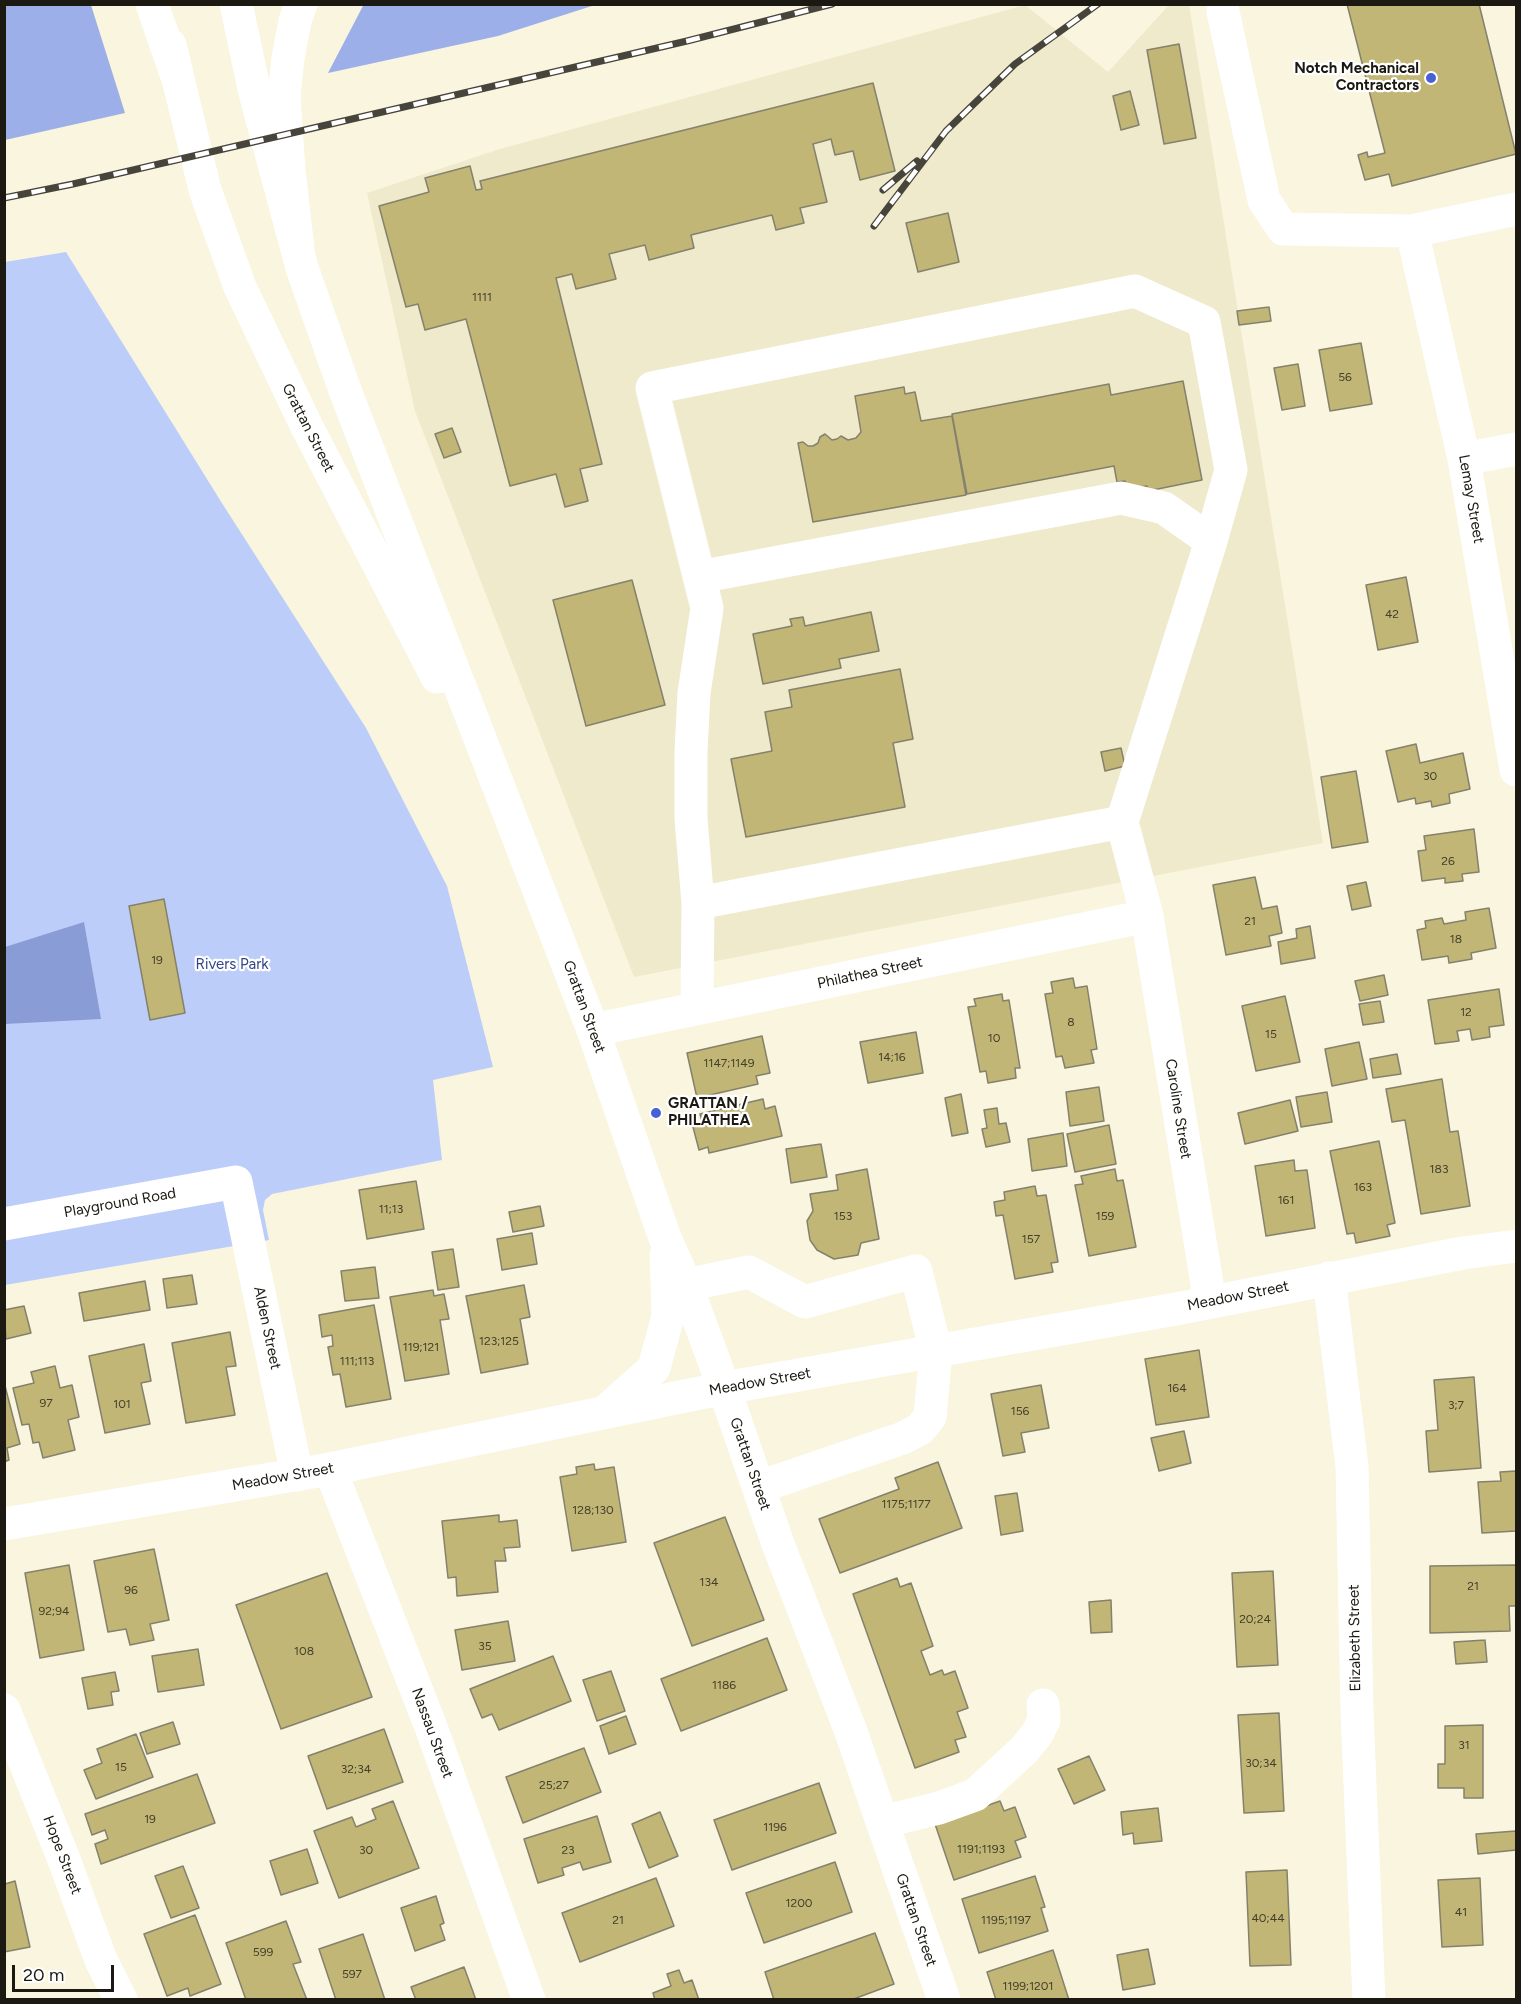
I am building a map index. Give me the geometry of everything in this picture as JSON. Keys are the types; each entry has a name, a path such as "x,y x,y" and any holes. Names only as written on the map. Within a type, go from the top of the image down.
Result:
{"main road":[{"path":"152,4 176,74"},
{"name":"Grattan Street","path":"163,4 176,74 205,190 240,287 262,338 307,427 515,828"},
{"path":"236,4 270,89"},
{"path":"270,89 288,58 295,21 301,4"},
{"path":"1223,12 1264,200 1283,229 1412,231 1516,210"},
{"name":"Grattan Street","path":"270,89 283,172 302,268 346,393 593,1030 665,1238 686,1285 724,1388 777,1544 850,1729 945,2000"},
{"name":"Lemay Street","path":"1412,231 1464,459 1516,770"},
{"path":"697,1008 698,903 691,819 691,751 694,693 707,608 652,388 1135,291 1204,322 1231,470 1211,542 1122,822 698,903"},
{"path":"1464,459 1516,449"},
{"path":"699,577 1121,498 1164,508 1211,542"},
{"name":"Caroline Street","path":"1122,822 1147,916 1210,1302"},
{"name":"Philathea Street","path":"593,1030 1147,916"},
{"name":"Playground Road","path":"4,1224 236,1182"},
{"name":"Alden Street","path":"236,1182 297,1475"},
{"path":"603,1414 654,1368 668,1316 665,1238"},
{"name":"Meadow Street","path":"4,1524 330,1469 724,1388 1210,1302 1462,1253 1516,1246"},
{"path":"686,1285 749,1272 805,1302 916,1271 936,1352 930,1417 920,1429 903,1438 759,1488"},
{"name":"Elizabeth Street","path":"1329,1278 1352,1467 1356,1712 1370,2000"},
{"name":"Nassau Street","path":"330,1469 431,1727 529,2000"},
{"path":"882,1822 939,1808 975,1795 1024,1750 1037,1734 1044,1720 1044,1705"},
{"name":"Hope Street","path":"4,1710 63,1857 101,1960 121,2000"}],"shaded area":[{"path":"364,4 595,5 498,36 328,73"},
{"path":"4,5 91,5 125,113 5,140"},
{"path":"1025,5 1108,72 1169,5 1189,5 1323,843 634,977 415,411 367,193 500,149"},
{"path":"84,922 101,1019 5,1024 5,947"}],"green space":[{"name":"Rivers Park","path":"66,252 220,500 366,728 447,886 493,1067 433,1080 442,1160 272,1194 265,1200 263,1210 269,1240 5,1285 5,262"}],"building":[{"name":"Notch Mechanical Contractors","path":"1347,4 1479,4 1516,154 1392,186 1389,174 1365,180 1358,155 1367,152 1368,157 1385,153"},
{"path":"1179,44 1196,138 1164,144 1147,50"},
{"path":"873,83 895,171 860,180 853,151 835,155 831,139 813,144 827,202 800,208 804,223 776,230 772,215 691,235 694,248 649,260 645,245 609,254 616,279 576,289 572,274 556,278 602,464 580,469 588,501 565,507 556,474 510,486 466,319 425,330 418,304 406,307 379,206 429,192 425,178 470,166 476,190 482,189 480,181"},
{"path":"1130,91 1139,125 1121,130 1113,96"},
{"path":"948,213 959,262 918,272 906,223"},
{"path":"1269,307 1271,321 1239,325 1237,311"},
{"path":"1361,343 1372,404 1330,411 1319,350"},
{"path":"1298,364 1305,406 1282,410 1274,368"},
{"path":"1183,381 1202,480 1148,491 1147,486 1127,489 1125,481 1117,482 1114,466 967,494 952,414 1109,384 1111,395"},
{"path":"904,387 905,394 915,392 921,421 952,416 966,495 813,522 798,443 803,442 808,446 813,446 825,434 832,440 841,436 848,440 856,438 861,432 855,396"},
{"path":"452,428 461,452 444,458 435,434"},
{"path":"1406,577 1418,642 1378,650 1366,585"},
{"path":"632,580 665,705 586,726 553,600"},
{"path":"871,612 879,651 839,659 841,668 763,684 753,634 792,626 790,619 803,617 805,626"},
{"path":"900,669 913,739 893,743 905,807 746,837 731,759 772,751 765,712 792,707 789,690"},
{"path":"1416,744 1420,763 1463,753 1470,789 1449,794 1450,803 1432,807 1431,801 1416,804 1415,798 1398,802 1386,751"},
{"path":"1121,748 1125,766 1105,771 1101,752"},
{"path":"1356,771 1368,842 1332,848 1321,777"},
{"path":"1474,829 1479,872 1462,874 1463,881 1445,883 1445,878 1422,881 1418,851 1426,850 1424,836"},
{"path":"1255,877 1262,909 1277,906 1282,933 1269,936 1271,946 1226,955 1213,885"},
{"path":"1366,882 1371,906 1352,910 1347,886"},
{"path":"164,899 185,1013 150,1020 129,906"},
{"path":"1489,908 1496,948 1471,953 1472,959 1449,963 1448,956 1422,960 1417,930 1426,928 1425,921 1442,918 1444,924 1466,920 1465,912"},
{"path":"1310,926 1315,958 1281,964 1278,942 1297,938 1296,929"},
{"path":"1384,975 1388,995 1360,1001 1355,981"},
{"path":"1073,978 1075,988 1087,986 1097,1049 1091,1050 1094,1063 1065,1068 1062,1056 1056,1057 1045,994 1053,993 1051,982"},
{"path":"1499,989 1504,1025 1489,1027 1490,1037 1472,1040 1470,1029 1457,1031 1459,1041 1435,1044 1428,1000"},
{"path":"1002,994 1003,1001 1009,1000 1020,1068 1015,1068 1016,1078 988,1083 986,1071 980,1072 968,1007 976,1006 974,999"},
{"path":"1285,996 1300,1062 1256,1071 1242,1006"},
{"path":"1380,1001 1384,1022 1363,1025 1359,1004"},
{"path":"916,1032 923,1073 868,1083 860,1042"},
{"path":"762,1036 770,1073 756,1076 758,1084 697,1098 687,1053"},
{"path":"1359,1042 1367,1079 1332,1086 1325,1049"},
{"path":"1397,1054 1401,1074 1373,1078 1370,1059"},
{"path":"1442,1079 1450,1132 1458,1131 1470,1206 1421,1214 1405,1120 1392,1122 1386,1089"},
{"path":"1099,1087 1104,1121 1070,1126 1066,1092"},
{"path":"1327,1092 1332,1122 1301,1127 1296,1097"},
{"path":"961,1094 968,1133 952,1136 945,1098"},
{"path":"763,1099 765,1109 775,1106 782,1136 709,1153 708,1147 699,1150 693,1127 703,1125 700,1114"},
{"path":"1290,1100 1298,1131 1245,1144 1238,1113"},
{"path":"997,1108 999,1124 1006,1123 1010,1142 986,1147 982,1129 987,1128 984,1110"},
{"path":"1109,1125 1116,1164 1075,1172 1067,1134"},
{"path":"1063,1133 1067,1166 1032,1171 1028,1139"},
{"path":"1379,1141 1395,1223 1387,1225 1390,1236 1356,1243 1354,1233 1347,1234 1330,1151"},
{"path":"821,1144 827,1177 791,1183 786,1149"},
{"path":"1294,1160 1295,1171 1307,1170 1315,1228 1266,1236 1255,1166"},
{"path":"867,1169 879,1239 861,1243 858,1255 834,1259 817,1250 810,1240 807,1221 813,1211 810,1194 838,1190 836,1175"},
{"path":"1115,1169 1117,1181 1123,1180 1136,1247 1089,1256 1075,1185 1083,1184 1081,1176"},
{"path":"416,1181 424,1229 367,1239 359,1190"},
{"path":"1035,1186 1037,1196 1046,1195 1058,1262 1051,1263 1053,1272 1015,1279 1003,1215 996,1216 994,1202 1005,1200 1004,1192"},
{"path":"540,1206 544,1226 513,1232 509,1212"},
{"path":"532,1233 537,1264 502,1270 497,1239"},
{"path":"453,1249 459,1287 438,1290 432,1252"},
{"path":"375,1267 379,1298 345,1301 341,1271"},
{"path":"192,1275 197,1304 167,1308 163,1279"},
{"path":"145,1281 150,1310 84,1321 79,1293"},
{"path":"524,1285 530,1317 520,1319 528,1364 481,1373 466,1296"},
{"path":"433,1290 434,1296 444,1294 449,1319 440,1320 449,1374 405,1381 390,1297"},
{"path":"374,1305 391,1399 346,1407 340,1374 333,1375 328,1347 333,1346 332,1335 322,1337 319,1315"},
{"path":"24,1306 31,1333 6,1339 4,1310"},
{"path":"230,1332 236,1366 226,1367 235,1415 186,1423 172,1343"},
{"path":"144,1344 151,1381 141,1383 150,1424 105,1433 89,1356"},
{"path":"1199,1350 1209,1417 1156,1425 1145,1359"},
{"path":"55,1366 60,1388 72,1385 79,1417 68,1420 75,1450 43,1458 39,1442 33,1443 29,1424 22,1425 13,1388 34,1383 31,1372"},
{"path":"1474,1377 1481,1468 1429,1472 1426,1431 1438,1430 1434,1380"},
{"path":"4,1382 20,1444 7,1448 9,1460 4,1462"},
{"path":"1041,1385 1049,1428 1021,1433 1025,1452 1003,1456 991,1394"},
{"path":"1184,1431 1191,1463 1159,1471 1151,1438"},
{"path":"938,1462 962,1528 840,1573 819,1519 899,1489 895,1478"},
{"path":"594,1464 595,1470 614,1467 626,1542 572,1551 560,1477 577,1474 576,1467"},
{"path":"1516,1471 1516,1531 1482,1533 1478,1482 1501,1481 1500,1472"},
{"path":"1017,1493 1023,1531 1001,1535 995,1496"},
{"path":"499,1515 499,1522 517,1520 520,1547 504,1548 506,1561 495,1561 498,1592 457,1596 456,1577 448,1578 442,1521"},
{"path":"725,1517 764,1620 692,1646 654,1543"},
{"path":"154,1549 169,1620 150,1624 154,1640 130,1645 126,1629 108,1632 94,1561"},
{"path":"69,1565 84,1650 40,1658 25,1573"},
{"path":"1516,1565 1516,1606 1509,1606 1510,1631 1430,1633 1430,1566"},
{"path":"1273,1571 1278,1665 1237,1667 1232,1573"},
{"path":"327,1573 372,1697 281,1729 236,1605"},
{"path":"897,1578 900,1587 911,1583 933,1646 921,1651 930,1675 942,1670 944,1675 955,1671 968,1708 957,1712 966,1737 955,1740 959,1752 915,1768 853,1594"},
{"path":"1111,1600 1112,1632 1091,1633 1089,1602"},
{"path":"508,1621 515,1661 462,1670 455,1630"},
{"path":"767,1638 787,1690 681,1731 661,1679"},
{"path":"1485,1640 1487,1662 1456,1664 1454,1642"},
{"path":"198,1649 204,1685 158,1692 152,1656"},
{"path":"553,1656 571,1701 499,1730 492,1714 482,1718 470,1689"},
{"path":"611,1671 625,1711 597,1721 583,1680"},
{"path":"115,1672 119,1691 111,1692 113,1705 88,1709 82,1678"},
{"path":"1279,1713 1284,1811 1244,1813 1238,1715"},
{"path":"626,1716 636,1744 609,1754 600,1726"},
{"path":"173,1722 180,1744 147,1754 140,1733"},
{"path":"1483,1725 1483,1798 1464,1798 1464,1788 1438,1788 1438,1764 1445,1764 1445,1726"},
{"path":"384,1729 403,1782 327,1809 308,1756"},
{"path":"136,1734 153,1777 96,1799 84,1770 102,1763 97,1749"},
{"path":"584,1748 601,1792 523,1823 506,1777"},
{"path":"1089,1756 1105,1790 1074,1804 1058,1769"},
{"path":"197,1774 215,1823 101,1864 95,1844 108,1839 105,1830 92,1835 85,1814"},
{"path":"819,1783 836,1833 732,1870 714,1820"},
{"path":"393,1801 419,1868 339,1898 314,1831 352,1817 356,1827 376,1819 372,1809"},
{"path":"1000,1801 1004,1811 1015,1807 1026,1837 1015,1841 1021,1857 954,1880 935,1824"},
{"path":"1158,1808 1162,1841 1134,1844 1133,1833 1123,1835 1121,1812"},
{"path":"660,1812 678,1856 649,1868 632,1824"},
{"path":"597,1816 611,1862 583,1870 580,1862 562,1868 564,1875 538,1883 524,1839"},
{"path":"1516,1831 1516,1850 1478,1854 1476,1834"},
{"path":"307,1849 318,1883 281,1895 270,1861"},
{"path":"835,1862 852,1912 764,1943 746,1893"},
{"path":"183,1866 199,1908 171,1918 155,1876"},
{"path":"1287,1870 1291,1965 1250,1966 1246,1872"},
{"path":"1035,1876 1045,1907 1041,1908 1048,1931 979,1953 962,1899"},
{"path":"656,1878 674,1926 580,1962 562,1913"},
{"path":"1480,1878 1483,1945 1442,1947 1438,1880"},
{"path":"4,1880 5,1884 15,1881 30,1947 4,1952"},
{"path":"436,1896 444,1923 440,1925 445,1940 415,1951 401,1908"},
{"path":"195,1915 221,1984 190,1996 188,1988 167,1996 144,1934"},
{"path":"286,1921 301,1962 293,1964 307,2000 246,2000 226,1943"},
{"path":"875,1933 894,1984 851,2000 774,2000 765,1972"},
{"path":"363,1934 385,2000 336,2000 319,1949"},
{"path":"1148,1949 1155,1984 1123,1990 1117,1955"},
{"path":"1053,1950 1069,2000 996,2000 987,1972"},
{"path":"464,1967 476,2000 416,2000 411,1987"},
{"path":"679,1970 684,1983 692,1980 699,2000 655,2000 653,1993 671,1986 667,1974"}],"railway":[{"path":"4,198 73,184 687,41 832,4"},
{"path":"874,226 946,131 1015,64 1098,4"},
{"path":"883,190 917,161"}],"place":[{"name":"Notch Mechanical Contractors","path":"1431,78"},
{"name":"GRATTAN / PHILATHEA","path":"656,1113"}]}
